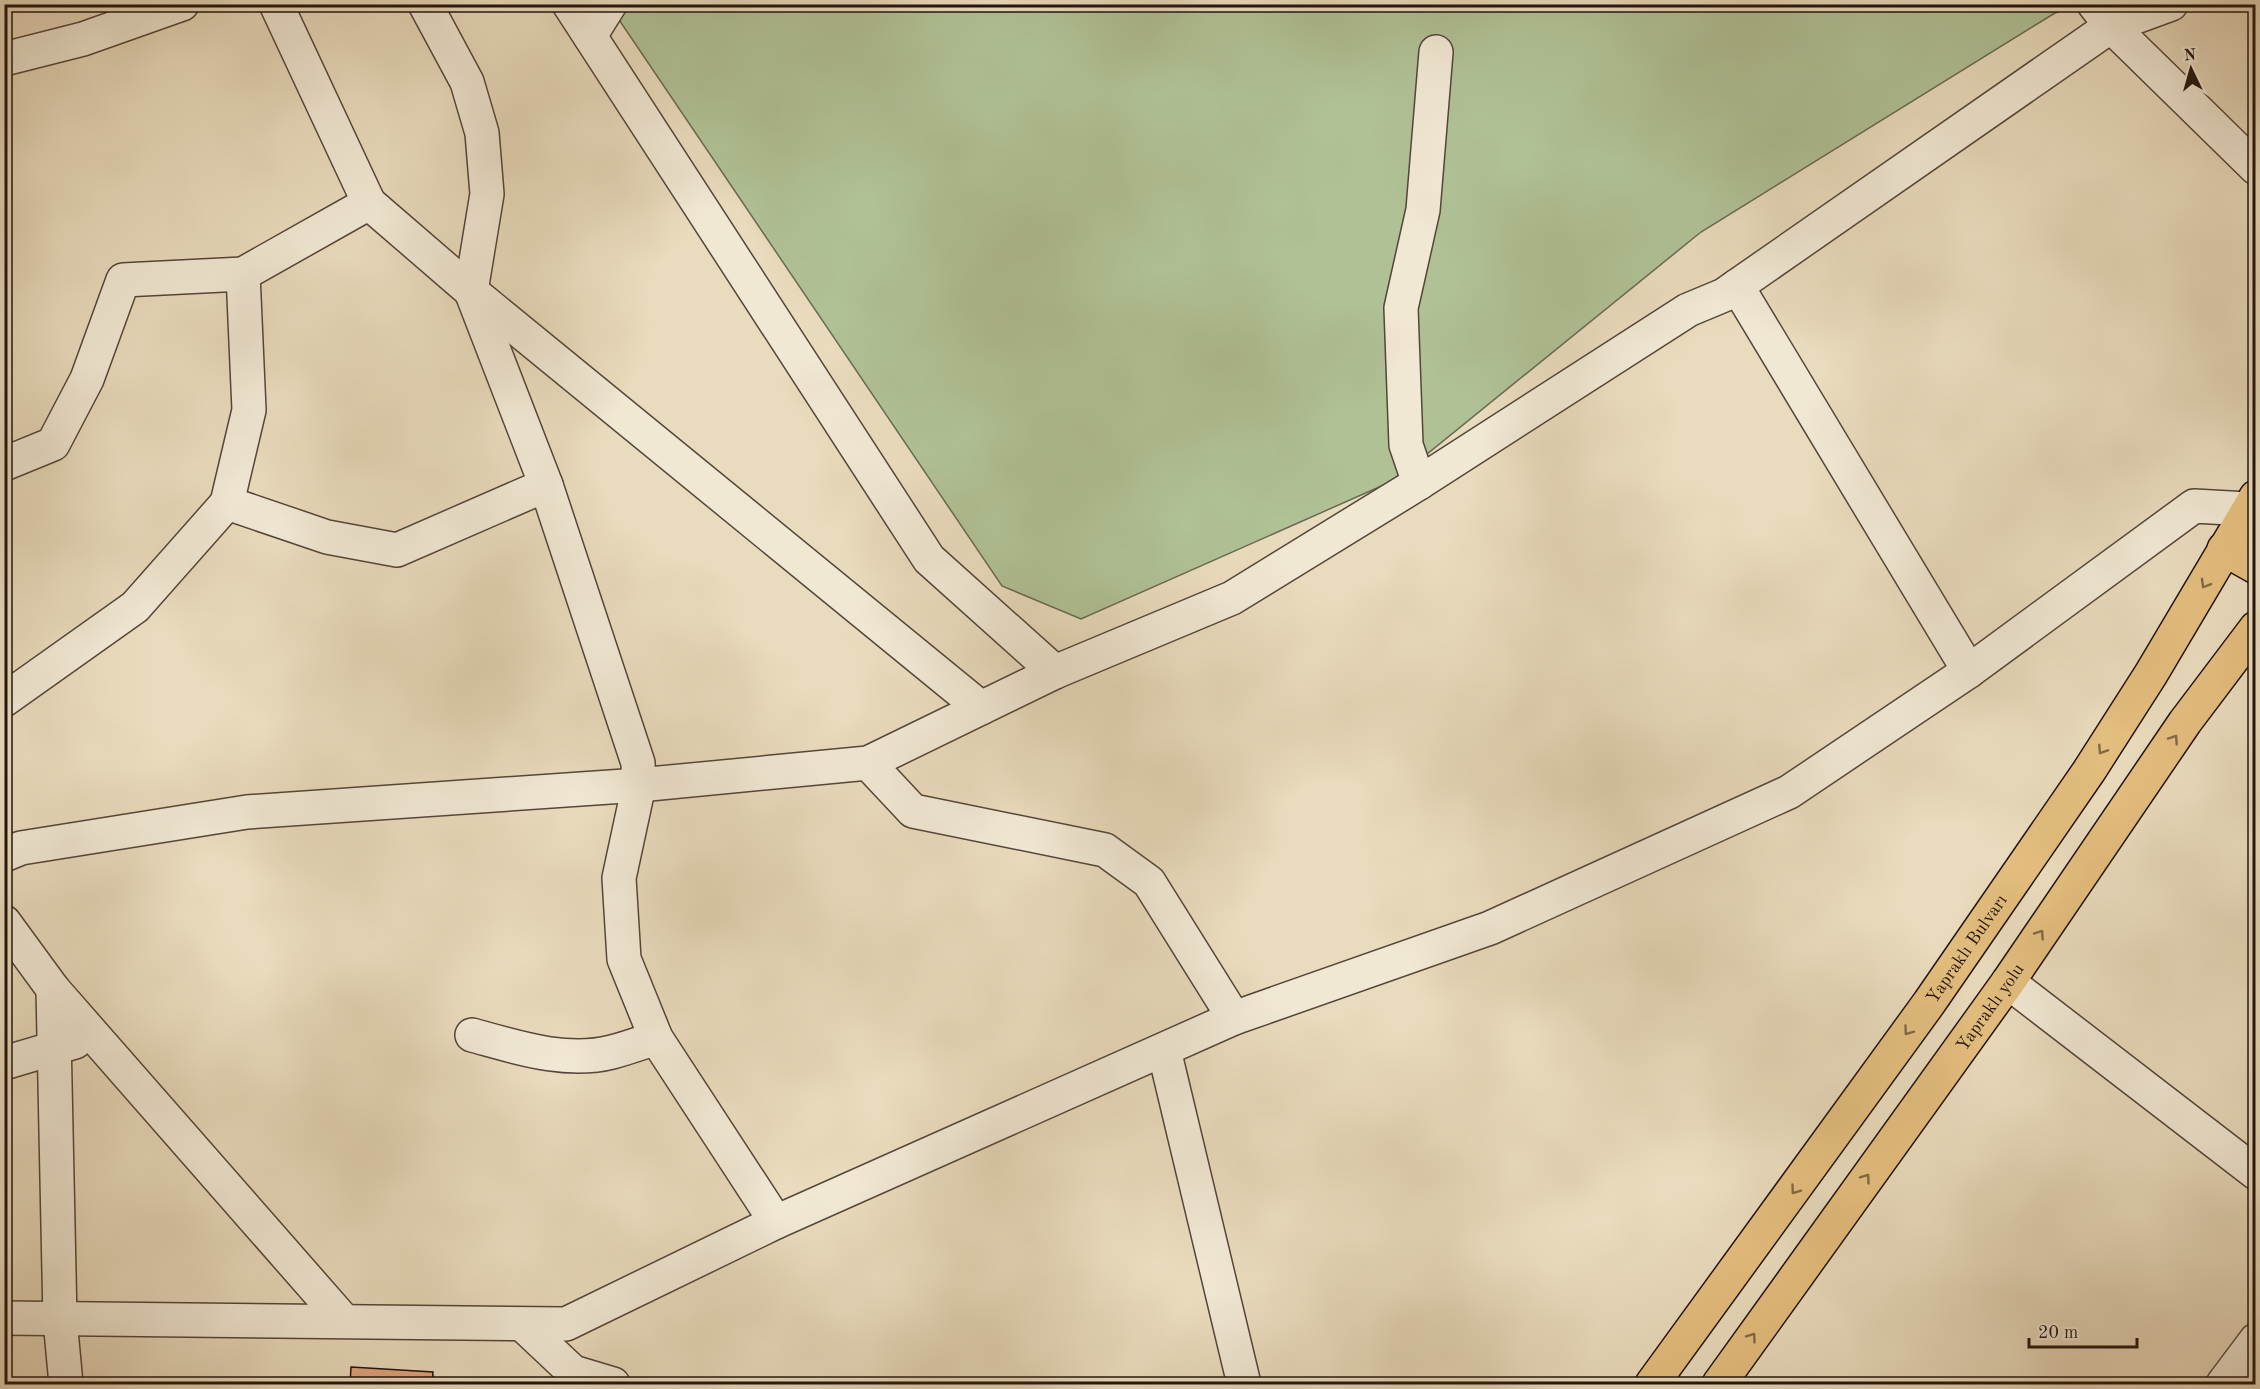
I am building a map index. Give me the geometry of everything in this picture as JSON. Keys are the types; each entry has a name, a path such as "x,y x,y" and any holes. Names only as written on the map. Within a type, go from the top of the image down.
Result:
{"main road":[{"name":"Yapraklı Bulvarı","path":"1652,1384 1929,1003 2089,771 2151,674 2254,501"},
{"path":"2224,549 2256,567"},
{"name":"Yapraklı yolu","path":"1719,1384 2008,982 2185,722 2256,627"}],"street":[{"path":"4,59 83,39 182,4"},
{"path":"276,4 369,203 471,291 981,708"},
{"path":"425,4 466,82 482,134 487,194 471,291 546,485 638,763 639,785 620,878 624,959 656,1038 777,1222"},
{"path":"569,4 929,559 1055,672"},
{"path":"590,36 610,4"},
{"path":"4,855 21,848 247,812 639,785 868,763 1055,672 1232,598 1419,483 1688,310 1724,295 2102,15 2171,4"},
{"path":"2102,15 2256,168"},
{"path":"1419,483 1406,445 1401,308 1423,210 1436,52"},
{"path":"4,464 53,444 87,379 123,280 243,274 369,203"},
{"path":"4,700 135,607 227,503 249,410 243,274"},
{"path":"1737,286 1969,671"},
{"path":"227,503 327,537 397,550 546,485"},
{"path":"4,1318 566,1324 777,1222 1234,1018 1490,928 1789,792 1969,671 2194,506 2254,501"},
{"path":"868,763 914,811 1105,850 1149,882 1234,1018"},
{"path":"4,922 53,989 344,1321"},
{"path":"2008,982 2256,1173"},
{"path":"53,989 60,1320 66,1384"},
{"path":"472,1035 541,1054 576,1055 610,1053 656,1038"},
{"path":"4,1063 94,1036"},
{"path":"1164,1050 1244,1384"},
{"path":"522,1324 573,1372 613,1384"},
{"path":"2223,1384 2256,1340"}],"green space":[{"path":"609,5 2079,5 2055,13 1701,232 1395,480 1081,619 1002,586"}],"building":[{"path":"351,1367 433,1372 432,1384 350,1384"}]}
